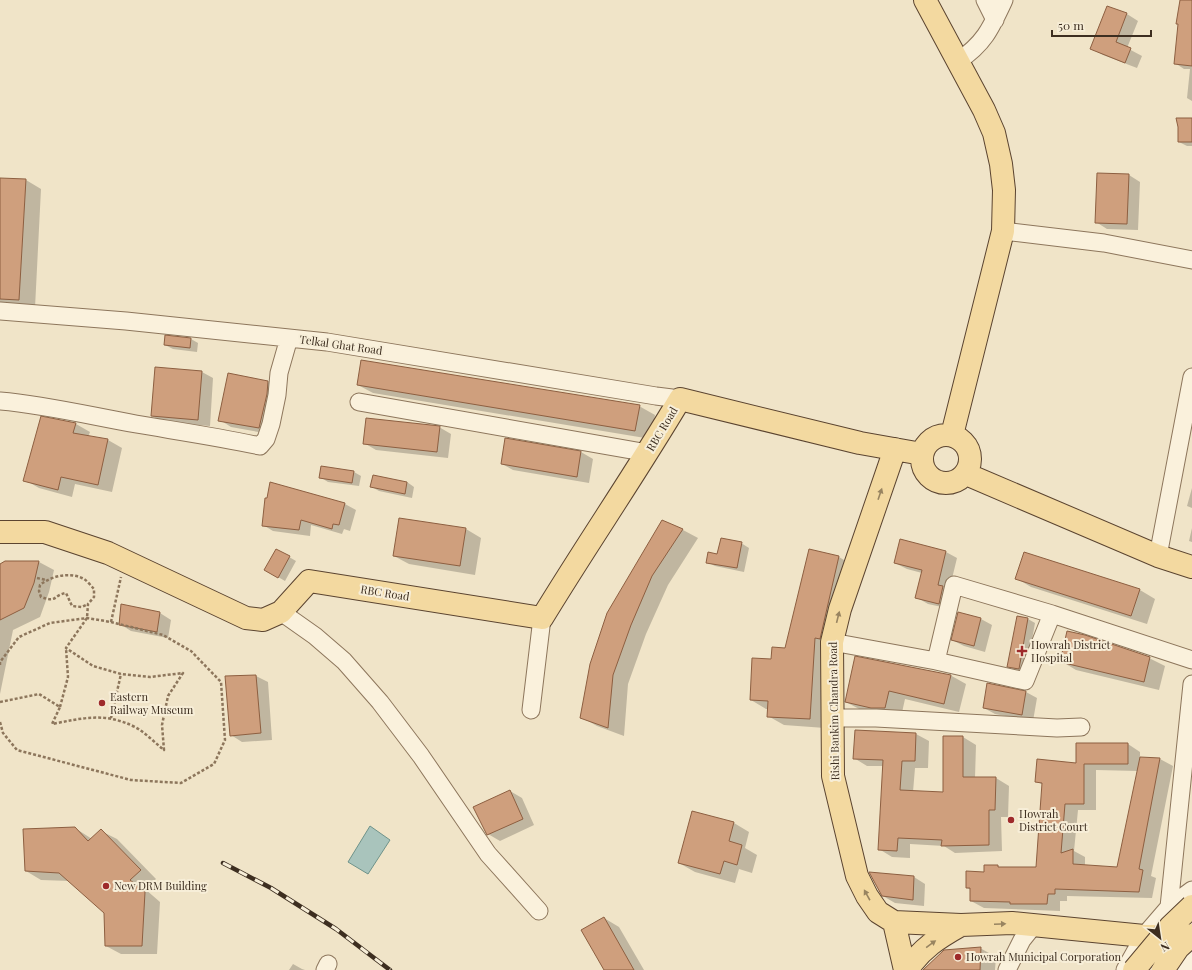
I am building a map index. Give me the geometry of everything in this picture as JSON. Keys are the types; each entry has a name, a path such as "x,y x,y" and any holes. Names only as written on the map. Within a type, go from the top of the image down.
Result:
{"main road":[{"path":"925,0 984,110 994,133 1001,164 1004,190 1003,231 952,435"},
{"path":"680,398 860,442 922,454"},
{"name":"RBC Road","path":"0,532 45,532 108,553 246,618 263,620 281,612 309,581 542,618 575,564 648,453 680,398"},
{"path":"944,434 960,438 970,451 971,459 966,474 960,479 944,483 936,481 925,470 922,462 922,454 930,440 936,436 944,434"},
{"name":"Rishi Bankim Chandra Road","path":"894,922 878,912 867,896 858,876 833,776 832,642 840,608 895,449"},
{"path":"966,474 1158,556 1192,567"},
{"path":"1134,970 1170,927 1192,906"},
{"path":"906,970 894,922 961,925 1012,923 1144,936 1192,936"},
{"path":"906,970 927,946 961,925"},
{"path":"1163,970 1178,948 1192,936"}],"street":[{"path":"985,0 995,20"},
{"path":"958,61 980,44 995,20 1004,0"},
{"path":"1003,231 1104,243 1192,260"},
{"name":"Telkal Ghat Road","path":"0,311 126,321 327,342 656,396 680,398"},
{"path":"0,401 39,405 136,424 230,439 260,446 266,439 269,429 277,395 279,373 290,338"},
{"path":"1158,556 1189,408 1192,377"},
{"path":"359,402 648,453"},
{"path":"936,661 954,585 1052,614 1192,660"},
{"path":"281,612 315,636 344,661 380,702 421,756 488,854 539,911"},
{"path":"832,642 936,661 1025,681 1052,614"},
{"path":"531,710 542,618"},
{"path":"1169,907 1192,684"},
{"path":"832,718 876,718 1057,728 1081,727"},
{"path":"1125,970 1144,936 1169,907 1192,890"},
{"path":"1169,907 1192,924"},
{"path":"1007,970 1022,940 1034,925"},
{"path":"1184,970 1192,959"}],"path":[{"path":"111,622 124,561"},
{"path":"37,578 46,580 68,575 84,579 94,589 94,597 88,604 82,607 72,606 66,593 50,600 41,598 39,591 40,585 46,580"},
{"path":"66,648 93,666 121,674 150,677 182,674 168,696 162,725 164,750 136,728 112,718 87,717 52,724 60,707 68,677 66,648 87,618 88,604"},
{"path":"0,665 0,662 18,637 50,623 87,618 111,622 163,635 191,651 221,682 225,740 214,764 181,783 131,780 17,750 3,733 0,722"},
{"path":"112,718 121,674"},
{"path":"0,702 39,694 60,707"}],"water":[{"path":"370,826 390,840 368,874 348,862"}],"building":[{"path":"1180,0 1192,0 1192,66 1174,64 1178,24 1176,24"},
{"path":"1107,6 1127,13 1116,42 1131,48 1125,63 1090,49"},
{"path":"1176,118 1192,118 1192,142 1178,142 1178,127"},
{"path":"1097,173 1129,174 1127,224 1095,223"},
{"path":"0,178 26,179 19,300 0,299"},
{"path":"165,335 191,338 190,348 164,345"},
{"path":"361,360 640,405 635,431 357,385"},
{"path":"155,367 202,371 198,420 151,416"},
{"path":"228,373 268,381 267,394 259,428 218,421"},
{"path":"41,416 76,423 73,433 108,439 98,485 61,477 58,490 23,481"},
{"path":"366,418 440,426 437,452 363,444"},
{"path":"505,438 581,451 577,477 501,464"},
{"path":"321,466 354,471 352,483 319,478"},
{"path":"373,475 407,482 405,494 370,487"},
{"path":"270,482 345,503 339,525 333,524 332,529 301,520 299,530 262,526 265,498 267,498"},
{"path":"399,518 466,528 460,566 393,556"},
{"path":"662,520 683,529 652,576 631,625 613,675 608,728 580,718 590,664 607,613"},
{"path":"721,538 742,542 737,568 706,563 708,552 717,554"},
{"path":"900,539 946,551 938,585 943,586 939,604 915,598 922,570 894,563"},
{"path":"276,549 290,556 278,578 264,570"},
{"path":"809,549 839,556 820,639 815,638 810,719 767,717 768,701 750,700 752,658 771,659 772,647 785,648"},
{"path":"1024,552 1140,589 1131,616 1015,579"},
{"path":"5,561 39,561 34,583 24,608 0,620 0,564"},
{"path":"121,604 160,612 157,632 119,625"},
{"path":"958,612 981,618 974,646 951,640"},
{"path":"1017,616 1028,618 1019,669 1007,667"},
{"path":"1067,631 1085,635 1150,657 1144,682 1060,662"},
{"path":"855,656 951,675 944,704 889,691 885,708 871,708 845,702"},
{"path":"256,675 261,733 230,736 225,676"},
{"path":"987,683 1026,691 1022,715 983,708"},
{"path":"855,730 916,733 915,761 902,761 900,790 943,792 943,736 963,736 963,777 996,777 995,810 989,810 989,845 941,846 942,840 898,838 897,851 878,850 883,760 853,759"},
{"path":"1076,743 1128,743 1128,764 1084,764 1084,804 1065,804 1061,853 1073,849 1073,864 1117,867 1140,757 1160,758 1139,869 1143,870 1139,892 1055,889 1055,894 1048,894 1047,904 1010,904 1010,902 970,901 970,888 966,888 966,871 984,872 984,865 998,865 998,867 1036,867 1042,783 1035,782 1037,759 1076,763"},
{"path":"510,790 523,819 487,835 473,807"},
{"path":"692,811 734,822 729,841 742,845 737,865 724,861 720,874 678,863"},
{"name":"New DRM Building","path":"75,827 88,841 101,829 141,870 130,880 145,892 142,946 105,946 104,913 59,873 25,871 23,829"},
{"path":"869,872 914,876 913,900 882,896"},
{"path":"604,917 634,970 604,970 581,930"},
{"name":"Howrah Municipal Corporation","path":"981,947 980,970 923,970 944,950"}],"railway":[{"path":"223,863 271,888 336,929 390,970"}],"place":[{"name":"Howrah District Hospital","path":"1022,651"},
{"name":"Eastern Railway Museum","path":"102,703"},
{"name":"Howrah District Court","path":"1011,820"},
{"name":"New DRM Building","path":"106,886"},
{"name":"Howrah Municipal Corporation","path":"958,957"}]}
